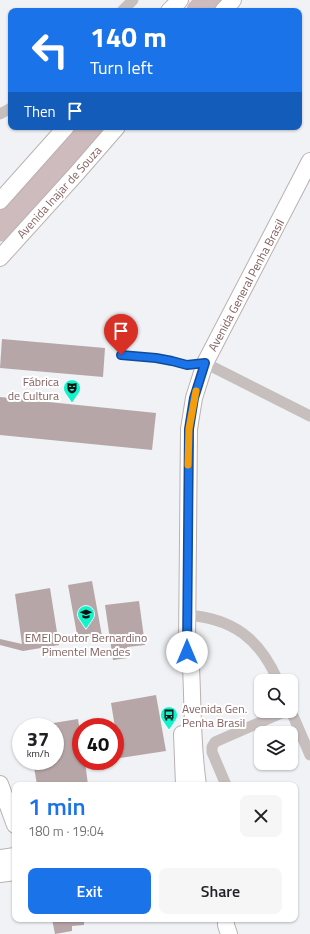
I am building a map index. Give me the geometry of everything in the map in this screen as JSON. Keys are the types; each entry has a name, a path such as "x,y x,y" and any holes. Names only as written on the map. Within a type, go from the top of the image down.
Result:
{"street":[{"path":"125,8 133,0"},
{"path":"172,8 180,0"},
{"path":"226,8 233,0"},
{"path":"0,201 63,130"},
{"name":"Avenida Inajar de Souza","path":"0,258 114,130"},
{"name":"Avenida General Penha Brasil","path":"198,782 192,723 191,664 187,652 186,615 189,429 194,398 205,363 310,162"},
{"path":"205,363 310,416"},
{"path":"186,615 221,622 236,629 249,638 264,654 272,665 275,674"},
{"name":"Avenida General Penha Brasil","path":"184,782 182,664 187,652"},
{"path":"225,782 212,752 212,747 215,742 270,718"},
{"path":"294,718 310,755"},
{"path":"0,784 12,814"},
{"path":"0,858 12,856"}],"lane":[{"path":"121,355 164,359 187,365 205,363"}],"building":[{"path":"2,339 105,348 103,377 0,368"},
{"path":"0,397 156,413 152,450 0,435"},
{"path":"92,581 102,636 78,640 68,585"},
{"path":"50,588 59,645 23,651 0,645 0,639 22,644 15,594"},
{"path":"139,601 145,645 127,647 128,658 113,660 105,605"},
{"path":"156,695 166,751 124,757 124,718 113,718 111,703"},
{"path":"72,720 72,770 86,770 88,782 36,782 34,770 64,770 64,721"},
{"path":"53,922 84,922 84,925 72,926 72,931 55,934"}],"waterway":[{"path":"202,8 209,0"},
{"path":"0,229 91,130"}],"slow traffic":[{"path":"188,465 189,429 196,391"}],"place":[{"name":"Fábrica de Cultura","path":"72,403"},
{"name":"EMEI Doutor Bernardino Pimentel Mendes","path":"86,629"},
{"name":"Avenida Gen. Penha Brasil","path":"169,730"}],"route":[{"path":"121,355 156,358 187,365 205,363 194,398 189,429 186,615 187,652"}]}
